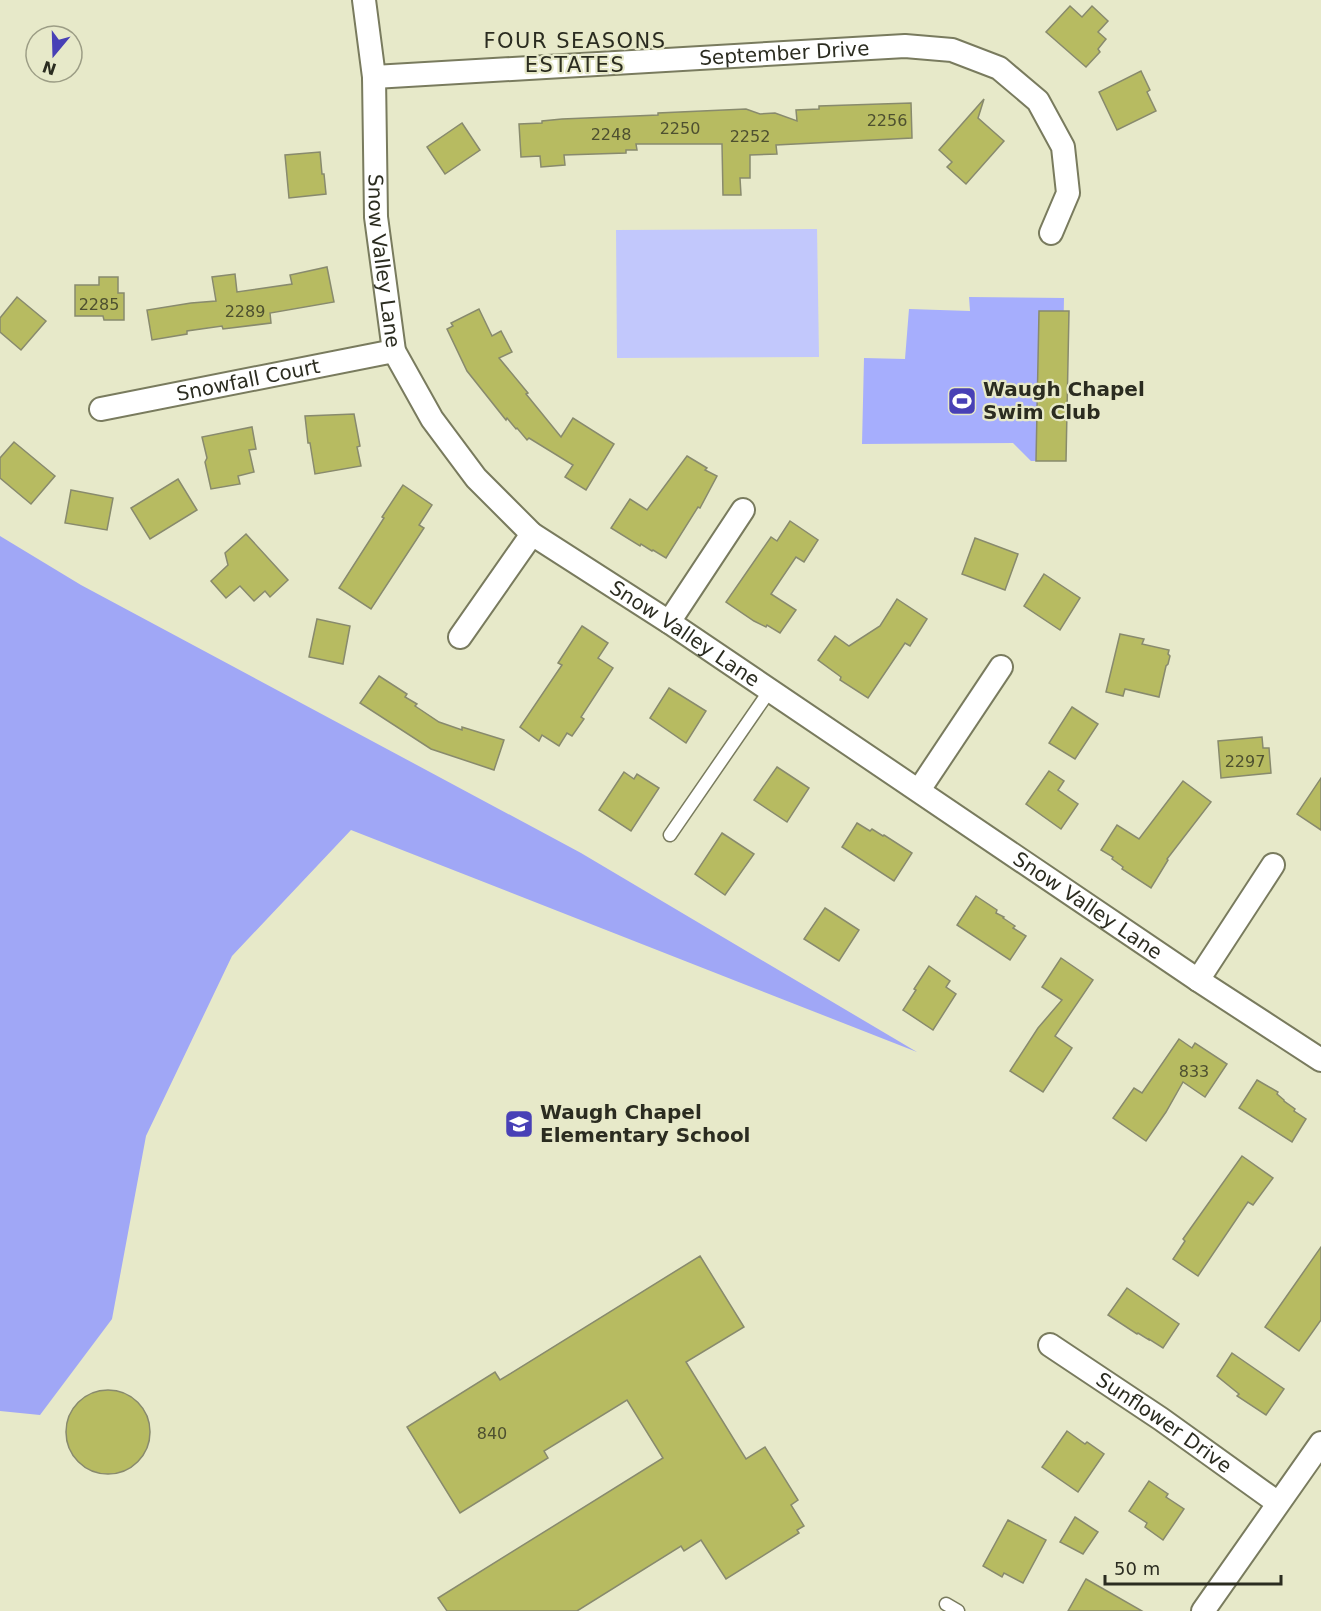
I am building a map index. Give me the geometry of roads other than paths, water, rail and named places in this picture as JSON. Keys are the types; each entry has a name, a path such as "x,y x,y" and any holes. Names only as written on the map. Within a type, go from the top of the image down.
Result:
{"street":[{"name":"Snow Valley Lane","path":"364,0 374,77 376,217 394,351 432,418 476,478 532,534 669,622 1198,980 1321,1060"},
{"name":"September Drive","path":"374,77 894,47 952,50 999,68 1038,101 1063,147 1068,193 1051,233"},
{"name":"Snowfall Court","path":"101,409 394,351"},
{"path":"669,622 743,510"},
{"path":"460,637 532,534"},
{"path":"919,790 1001,667"},
{"path":"1198,980 1273,865"},
{"name":"Sunflower Drive","path":"1050,1345 1161,1419 1278,1503"},
{"path":"1203,1611 1321,1443"}],"lane":[{"path":"670,835 770,690"},
{"path":"946,1604 958,1611"}],"place":[{"name":"Waugh Chapel Swim Club","path":"962,401"},
{"name":"Waugh Chapel Elementary School","path":"519,1124"}],"district":[{"name":"FOUR SEASONS ESTATES","path":"575,53"}]}
